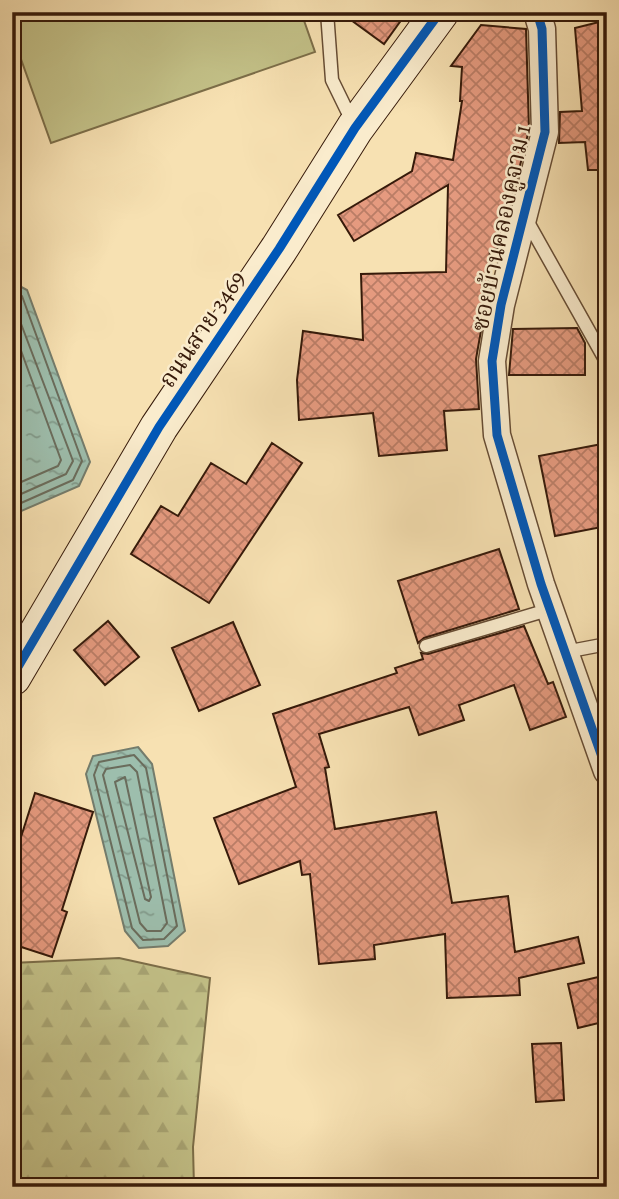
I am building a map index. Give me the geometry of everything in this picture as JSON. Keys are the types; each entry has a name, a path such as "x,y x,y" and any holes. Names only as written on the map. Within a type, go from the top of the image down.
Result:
{"street":[{"name":"ถนนสาย 3469","path":"12,677 159,427 279,249 355,128 440,12"},
{"name":"ซอยบ้านคลองคูจาม 1","path":"537,12 542,29 545,132 501,305 492,361 497,435 565,652 607,771"}],"lane":[{"path":"327,12 332,80 355,128"},
{"path":"525,217 607,363"},
{"path":"426,646 551,609"},
{"path":"565,652 607,644"}],"green space":[{"path":"12,12 301,12 315,52 51,143 12,34"},
{"path":"119,958 210,978 193,1147 194,1187 12,1187 12,963"}],"water":[{"path":"12,282 27,290 90,462 79,486 12,515"},
{"path":"138,747 152,764 185,931 168,946 139,948 125,931 86,774 93,756"}],"building":[{"path":"340,12 407,12 384,44"},
{"path":"607,20 607,170 588,170 585,142 559,143 560,112 582,111 575,28"},
{"path":"481,25 526,29 529,130 507,217 501,216 499,249 490,249 488,291 476,359 479,409 444,411 447,450 379,456 373,413 299,420 297,380 303,331 363,340 361,274 446,272 448,185 354,241 338,215 412,171 416,153 453,160 462,101 462,67 451,66"},
{"path":"577,328 585,343 585,375 509,375 513,329"},
{"path":"272,443 302,463 209,603 131,554 161,506 178,516 211,463 246,484"},
{"path":"607,443 607,526 555,536 539,456"},
{"path":"499,549 519,609 424,638 418,643 398,581"},
{"path":"108,621 139,657 105,685 74,650"},
{"path":"233,622 260,685 199,711 172,648"},
{"path":"524,626 548,684 553,682 566,717 530,730 514,685 459,705 464,720 419,735 409,707 319,734 329,767 325,768 335,829 436,812 452,903 508,896 515,952 578,937 584,963 519,978 520,995 447,998 445,934 374,945 375,959 319,964 310,874 302,875 300,861 239,884 214,818 296,787 273,714 397,673 395,668 423,659 421,653 428,654"},
{"path":"35,793 93,812 62,910 67,912 52,957 12,944 12,834 21,837"},
{"path":"607,975 607,1021 578,1028 568,984"},
{"path":"561,1043 564,1100 536,1102 532,1044"}],"cycle path":[{"path":"12,677 159,427 279,249 355,128 440,12"},
{"path":"537,12 542,29 545,132 501,305 492,361 497,435 541,584 607,771"}]}
